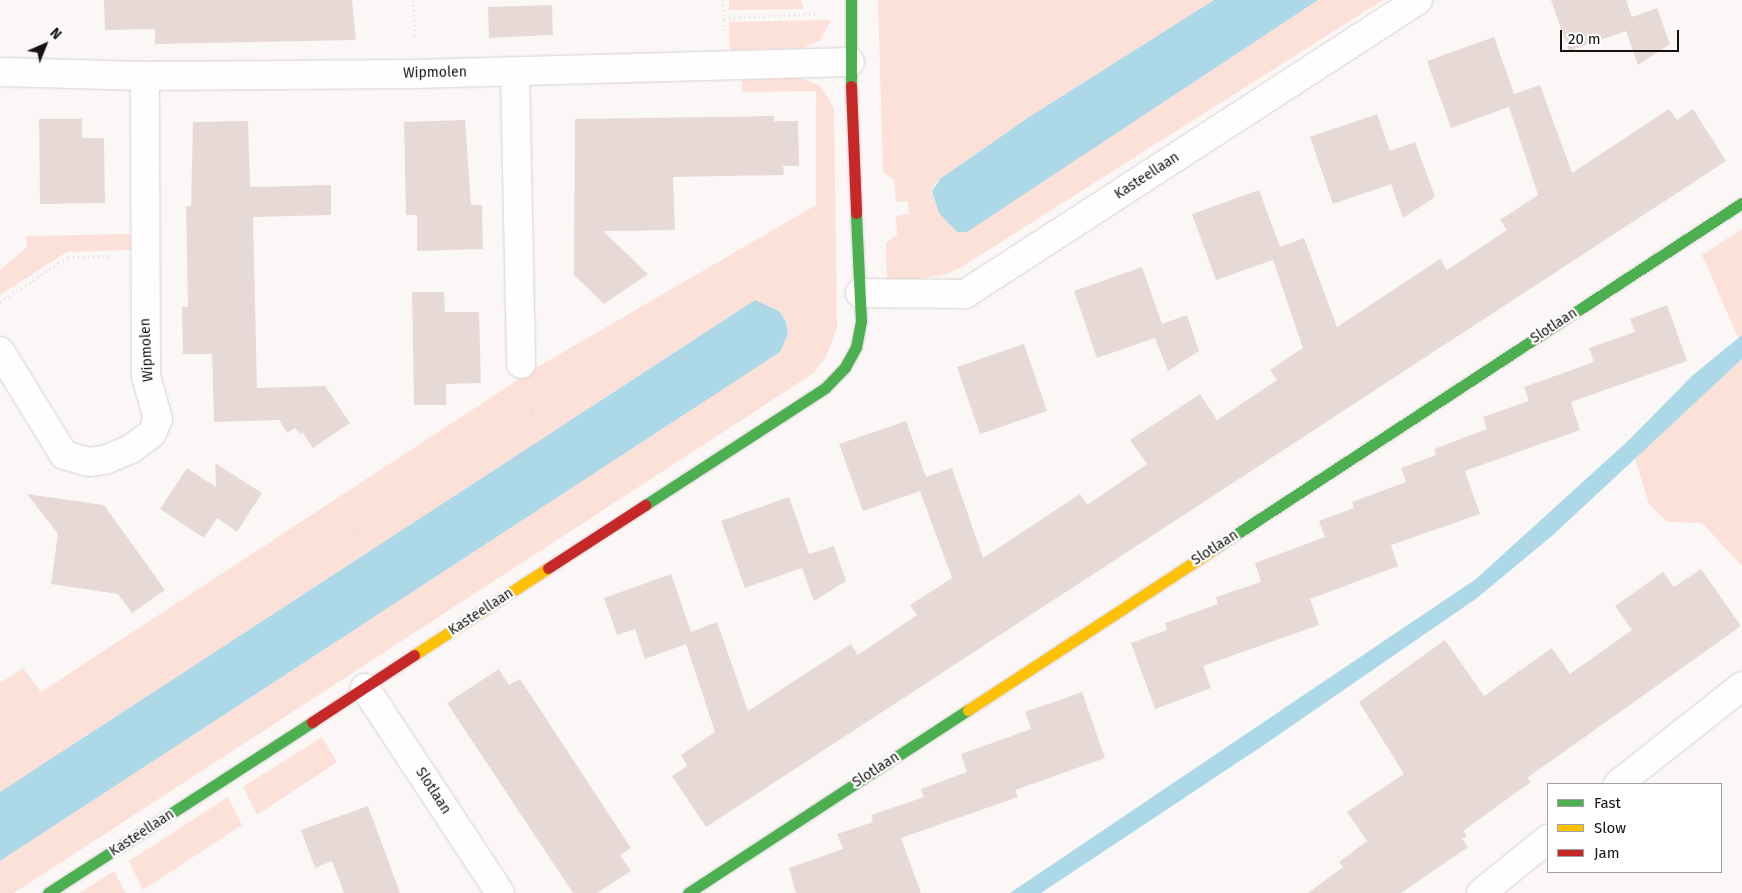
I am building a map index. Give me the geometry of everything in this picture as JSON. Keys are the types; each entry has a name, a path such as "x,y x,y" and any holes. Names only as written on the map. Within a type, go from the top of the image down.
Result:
{"street":[{"name":"Kasteellaan","path":"48,893 825,388 845,367 856,347 861,321 850,62 851,0"},
{"name":"Kasteellaan","path":"860,293 965,294 1418,0"},
{"name":"Wipmolen","path":"0,72 145,76 515,72 850,62"},
{"path":"515,72 521,364"},
{"name":"Wipmolen","path":"0,351 64,455 88,462 105,460 131,449 152,433 158,419 146,376 145,76"},
{"name":"Slotlaan","path":"688,893 1742,203"},
{"path":"1619,783 1742,686"},
{"name":"Slotlaan","path":"365,688 500,893"},
{"path":"1480,893 1547,841"}],"path":[{"path":"724,18 851,13"},
{"path":"0,754 53,732 533,412 734,287 856,206"},
{"path":"0,302 68,257 146,255"}],"shaded area":[{"path":"729,0 801,0 804,9 729,10"},
{"path":"878,0 1214,0 1029,117 935,183 932,191 939,213 957,232 967,231 1318,0 1383,0 960,268 947,274 887,285 886,243 897,235 896,216 909,214 908,201 896,202 894,180 883,172"},
{"path":"831,20 820,40 804,48 730,50 729,22"},
{"path":"799,78 820,85 834,108 837,327 826,357 814,373 14,893 0,893 0,861 780,352 788,334 786,322 779,311 755,300 0,792 0,683 23,668 41,692 536,368 816,205 816,91 742,92 742,80"},
{"path":"1742,229 1742,346 1702,255"},
{"path":"130,234 131,250 67,252 0,295 0,270 27,247 26,236"},
{"path":"1742,359 1742,566 1702,523 1668,522 1649,504 1635,458"},
{"path":"322,737 337,762 257,815 243,787"},
{"path":"228,797 242,825 143,890 129,861"},
{"path":"114,871 126,893 80,893"}],"water":[{"path":"1214,0 1318,0 967,232 957,232 939,213 932,191 940,179 1029,117"},
{"path":"755,300 779,311 786,322 788,334 780,352 0,861 0,792"},
{"path":"1742,335 1742,359 1553,535 1477,598 1264,745 1041,893 1010,893 1476,579 1629,440 1692,376"}],"building":[{"path":"104,0 352,0 356,40 155,44 155,29 105,30"},
{"path":"1551,0 1626,0 1632,17 1657,8 1670,44 1638,65 1626,31 1569,51"},
{"path":"552,5 553,35 489,38 488,7"},
{"path":"1494,37 1514,94 1540,85 1572,173 1669,109 1677,120 1693,109 1726,161 706,827 672,776 687,766 681,755 715,732 686,644 645,659 635,629 617,635 604,598 671,574 691,632 717,622 748,711 851,644 858,655 917,615 910,605 952,578 920,491 863,511 839,444 906,421 926,477 952,468 983,558 1080,494 1087,505 1147,464 1130,440 1200,394 1217,420 1277,380 1270,370 1303,348 1273,260 1216,280 1192,214 1259,190 1280,247 1304,238 1337,327 1440,259 1447,270 1507,230 1500,220 1538,195 1509,107 1451,128 1427,61"},
{"path":"1377,114 1390,151 1415,142 1435,197 1403,218 1391,184 1333,204 1310,137"},
{"path":"774,116 774,121 798,121 799,166 783,166 784,175 673,177 675,230 603,231 648,274 604,304 574,275 575,119"},
{"path":"39,119 82,119 82,138 104,138 105,203 40,204"},
{"path":"465,120 471,205 482,205 483,249 417,251 417,215 406,215 404,122"},
{"path":"248,121 250,187 331,185 331,215 253,217 257,388 325,386 350,423 313,448 302,432 301,435 295,428 287,433 279,420 214,422 212,354 183,354 182,307 188,307 186,206 191,206 193,122"},
{"path":"1142,267 1162,324 1187,315 1199,351 1168,371 1155,338 1097,358 1074,291"},
{"path":"412,292 444,292 445,312 479,312 481,383 446,384 446,405 414,405"},
{"path":"1667,305 1687,361 1571,402 1580,430 1465,471 1480,514 1391,545 1398,566 1310,599 1319,625 1203,666 1211,688 1155,709 1131,643 1167,630 1165,623 1218,604 1216,597 1261,582 1255,563 1325,537 1319,521 1354,508 1352,502 1406,482 1401,468 1436,455 1434,449 1487,429 1483,417 1529,401 1524,387 1594,362 1589,348 1635,332 1630,319"},
{"path":"1024,344 1047,411 980,434 957,367"},
{"path":"215,463 262,493 237,532 217,518 204,538 160,509 187,468 216,487"},
{"path":"27,494 104,505 165,590 132,613 118,594 51,584 58,534"},
{"path":"789,497 809,554 834,546 846,581 814,601 802,568 745,588 721,521"},
{"path":"1701,569 1741,626 1527,778 1531,782 1463,831 1467,836 1462,839 1468,847 1401,893 1308,893 1343,867 1339,862 1367,841 1347,812 1404,774 1359,702 1445,640 1484,696 1552,648 1570,674 1632,630 1615,606 1663,572 1674,587"},
{"path":"499,669 509,685 520,679 631,848 620,855 631,871 597,893 573,893 447,703"},
{"path":"1082,692 1105,758 1015,790 1018,797 901,838 921,893 796,893 789,868 843,849 837,834 873,822 871,815 924,797 921,789 967,772 961,754 1031,729 1025,712"},
{"path":"368,806 400,893 344,893 332,861 315,868 301,830"}],"traffic: fast":[{"path":"851,0 851,86"},
{"path":"1209,552 1742,203"},
{"path":"645,505 825,388 845,367 856,347 861,321 856,213"},
{"path":"688,893 968,710"},
{"path":"48,893 312,722"}],"traffic: slow":[{"path":"968,710 1209,552"},
{"path":"414,655 548,568"}],"traffic: jam":[{"path":"851,86 856,213"},
{"path":"548,568 645,505"},
{"path":"312,722 414,655"}]}
